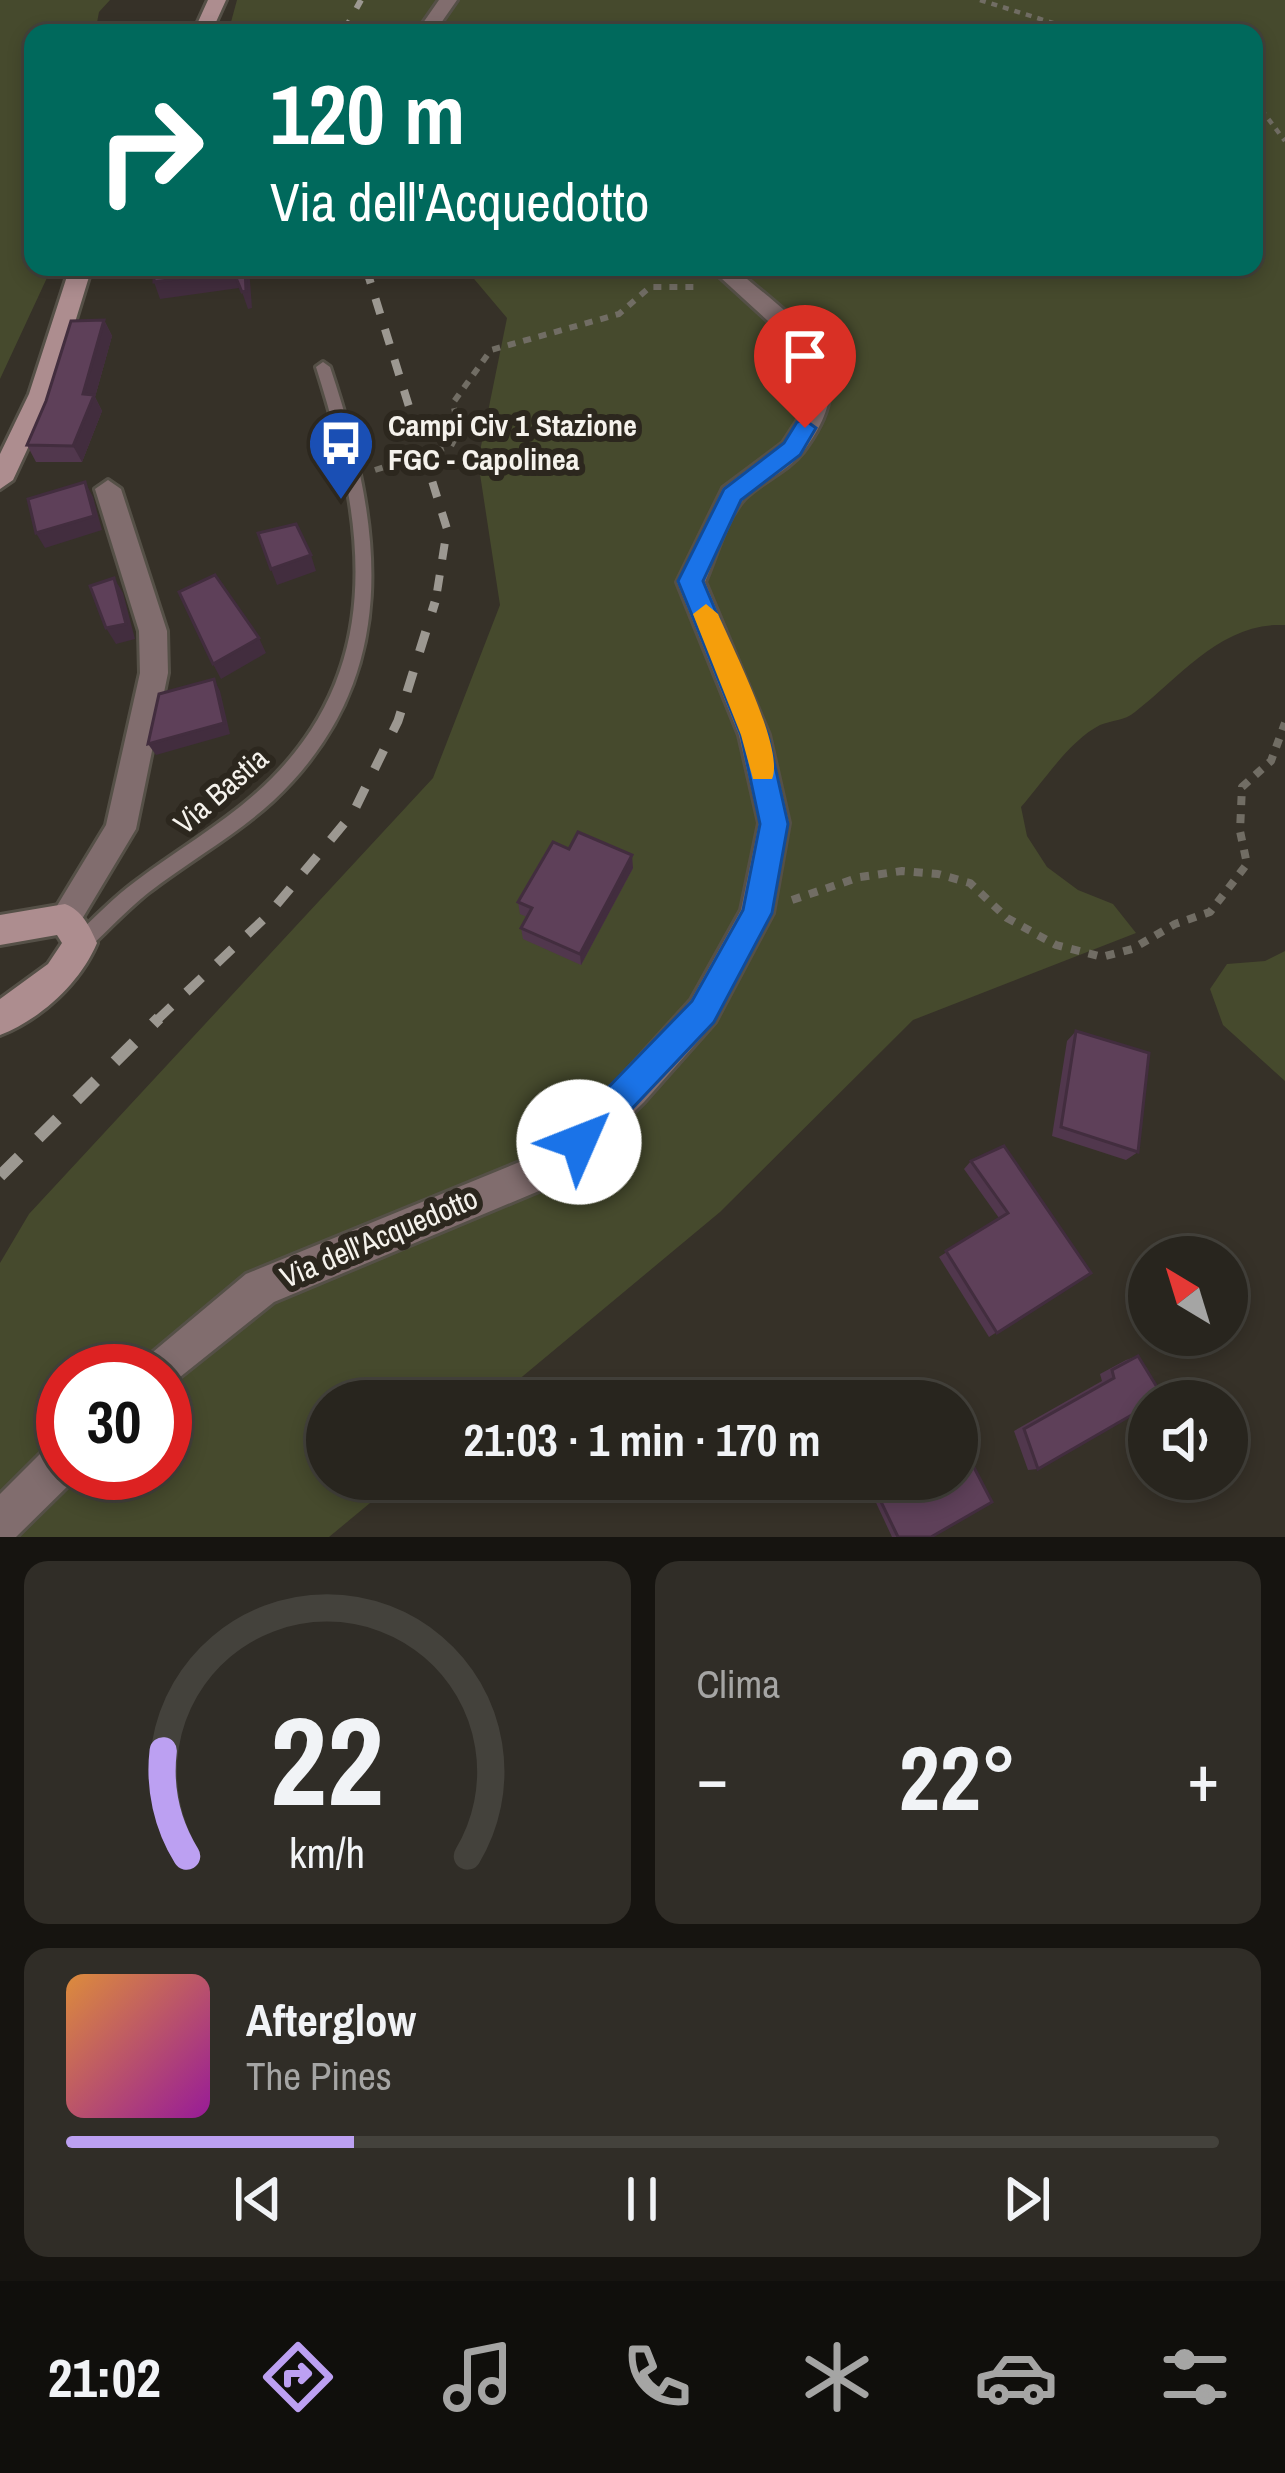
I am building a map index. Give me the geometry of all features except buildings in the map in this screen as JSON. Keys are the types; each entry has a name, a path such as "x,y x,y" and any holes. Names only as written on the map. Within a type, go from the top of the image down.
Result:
{"main road":[{"path":"0,480 41,394 78,276"},
{"path":"0,930 73,931 60,975 0,1019"}],"street":[{"name":"Via dell'Acquedotto","path":"192,1345 260,1288 552,1167 703,1012 757,913 774,824 754,735 691,581 732,495 792,449 819,406 820,371 799,337 729,276"},
{"path":"73,931 122,829 154,673 153,631 108,489"},
{"path":"0,1523 36,1488"}],"lane":[{"name":"Via Bastia","path":"73,931 214,839 281,780 331,715 353,665 365,613 358,475 323,367"}],"path":[{"path":"980,0 1056,24"},
{"path":"1263,112 1285,140"},
{"path":"358,475 428,457 451,446 459,430 453,403 490,350 619,314 650,287 739,286"},
{"path":"757,913 860,877 902,871 938,874 970,884 1006,918 1056,946 1102,957 1132,950 1174,924 1210,912 1247,864 1240,831 1242,787 1271,761 1285,723"}],"green space":[{"path":"0,0 110,0 99,12 97,24 24,24 24,276 48,276 0,379"},
{"path":"237,0 1285,0 1285,625 1262,626 1222,642 1131,715 1089,732 1021,807 1027,836 1047,867 1078,890 1113,904 1136,933 913,1020 720,1212 518,1380 306,1380 306,1500 374,1500 329,1537 0,1537 0,1263 29,1214 433,778 500,605 478,461 507,318 472,276 1263,276 1263,24 230,24"},
{"path":"1285,951 1285,1081 1223,1025 1210,989 1227,964 1265,961"}],"railway":[{"path":"348,24 361,0"},
{"path":"368,276 447,529 435,605"},
{"path":"156,1021 268,915 353,813 398,721 435,602"},
{"path":"0,1176 159,1018"}],"slow traffic":[{"path":"706,614 754,735 763,771"}],"place":[{"name":"Campi Civ 1 Stazione FGC - Capolinea","path":"341,502"}],"route":[{"path":"579,1142 703,1012 757,913 774,824 754,735 691,581 732,495 792,449 805,428"}]}
